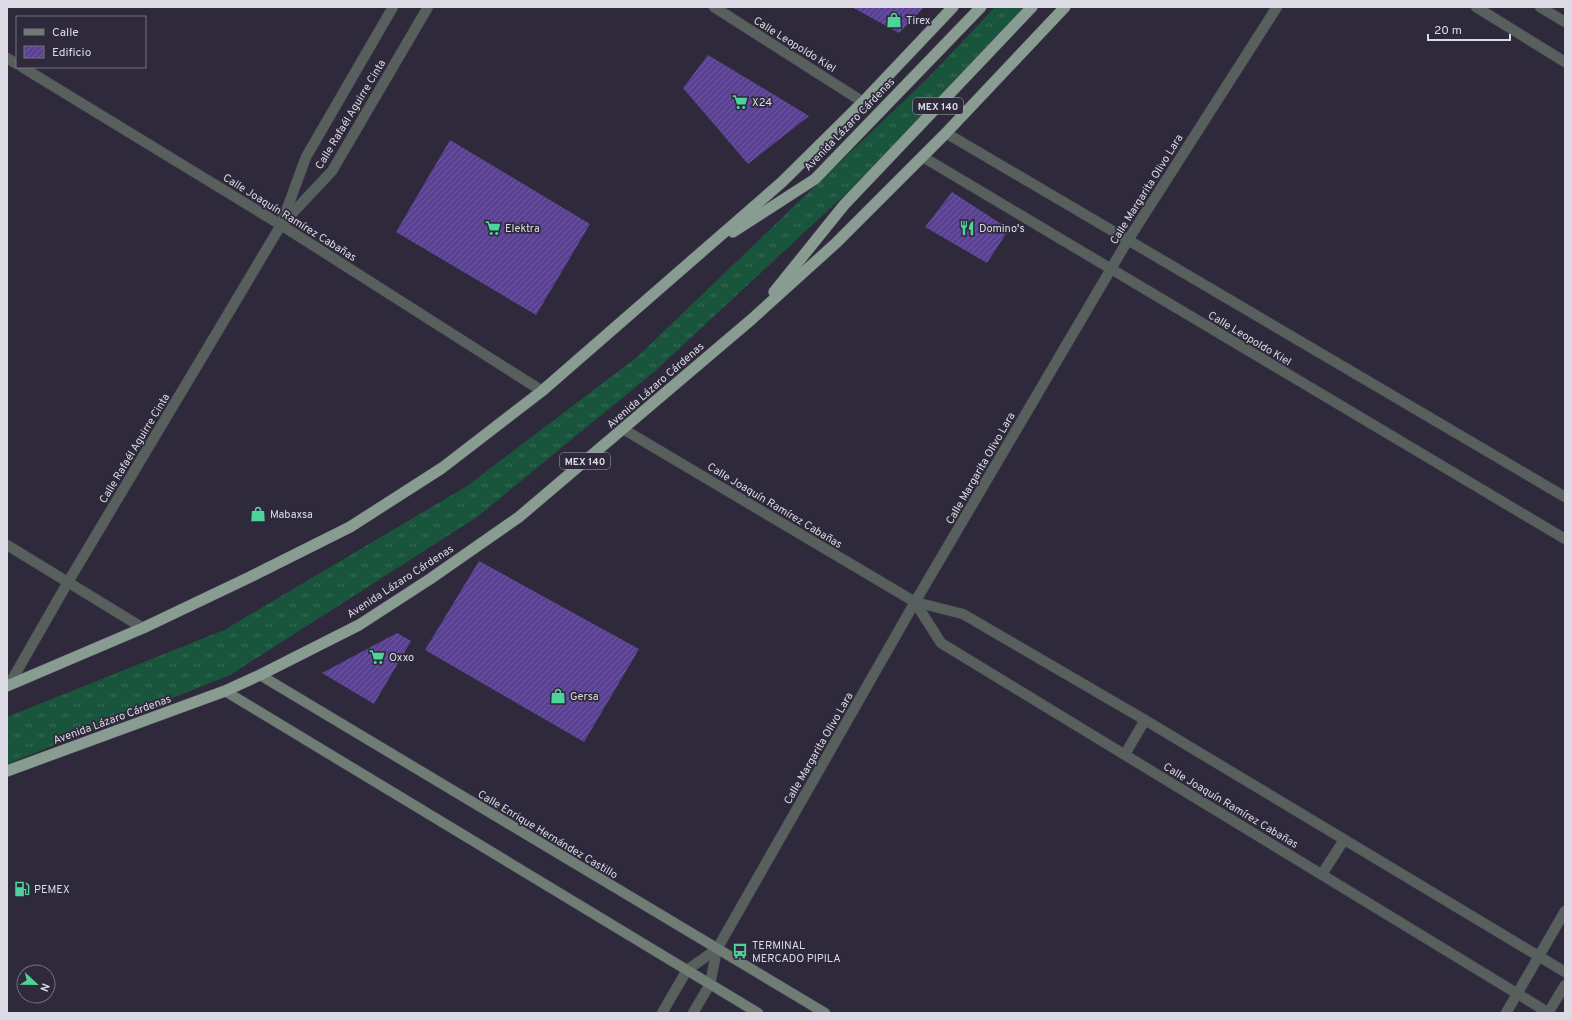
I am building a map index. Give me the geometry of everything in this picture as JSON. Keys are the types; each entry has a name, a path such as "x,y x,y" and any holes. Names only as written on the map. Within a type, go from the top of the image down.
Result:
{"highway":[{"name":"Avenida Lázaro Cárdenas","path":"8,686 143,628 250,577 350,526 442,468 542,391 782,182 863,102 953,7"},
{"name":"Avenida Lázaro Cárdenas","path":"701,254 815,179 981,7"},
{"name":"Avenida Lázaro Cárdenas","path":"752,319 844,205 1032,7"},
{"name":"Avenida Lázaro Cárdenas","path":"7,771 224,691 260,675 359,625 430,579 519,517 752,319 836,243 946,133 1065,7"}],"main road":[{"name":"Calle Enrique Hernández Castillo","path":"260,675 825,1013"},
{"path":"224,691 758,1013"}],"street":[{"name":"Calle Rafaél Aguirre Cinta","path":"8,686 68,582 281,225 306,157 393,7"},
{"name":"Calle Rafaél Aguirre Cinta","path":"281,225 332,170 428,7"},
{"name":"Calle Leopoldo Kiel","path":"714,7 863,102"},
{"name":"Calle Margarita Olivo Lara","path":"693,1013 710,984 717,949 915,602 1128,240 1277,7"},
{"path":"1476,7 1565,62"},
{"path":"1540,7 1565,22"},
{"path":"7,58 16,63"},
{"name":"Calle Joaquín Ramírez Cabañas","path":"24,68 281,225 542,391"},
{"name":"Calle Leopoldo Kiel","path":"946,133 1565,497"},
{"name":"Calle Leopoldo Kiel","path":"922,157 1565,539"},
{"name":"Calle Joaquín Ramírez Cabañas","path":"623,429 915,602 963,614 1145,720 1565,972"},
{"path":"7,545 143,628"},
{"name":"Calle Joaquín Ramírez Cabañas","path":"915,602 941,643 1549,1013"},
{"path":"1125,754 1145,720"},
{"path":"1322,874 1344,840"},
{"path":"1506,1013 1565,910"},
{"name":"Calle Margarita Olivo Lara","path":"662,1013 688,970 717,949"},
{"path":"1549,1013 1565,985"}],"green space":[{"path":"995,7 1032,7 950,97 654,372 477,517 230,675 7,764 7,717 224,630 467,486 637,357 931,75"}],"building":[{"name":"Tirex","path":"852,7 924,7 899,33"},
{"name":"X24","path":"708,55 809,116 748,164 683,88"},
{"name":"Elektra","path":"450,140 590,224 536,315 396,232"},
{"name":"Domino's","path":"952,192 1009,229 987,263 925,227"},
{"name":"Gersa","path":"479,561 639,649 584,742 425,650"},
{"name":"Oxxo","path":"397,633 411,641 374,704 322,673"}],"place":[{"name":"Tirex","path":"894,20"},
{"name":"X24","path":"740,102"},
{"name":"Elektra","path":"493,228"},
{"name":"Domino's","path":"967,228"},
{"name":"Mabaxsa","path":"258,514"},
{"name":"Oxxo","path":"377,657"},
{"name":"Gersa","path":"558,696"},
{"name":"PEMEX","path":"22,889"},
{"name":"TERMINAL MERCADO PIPILA","path":"740,951"}]}
